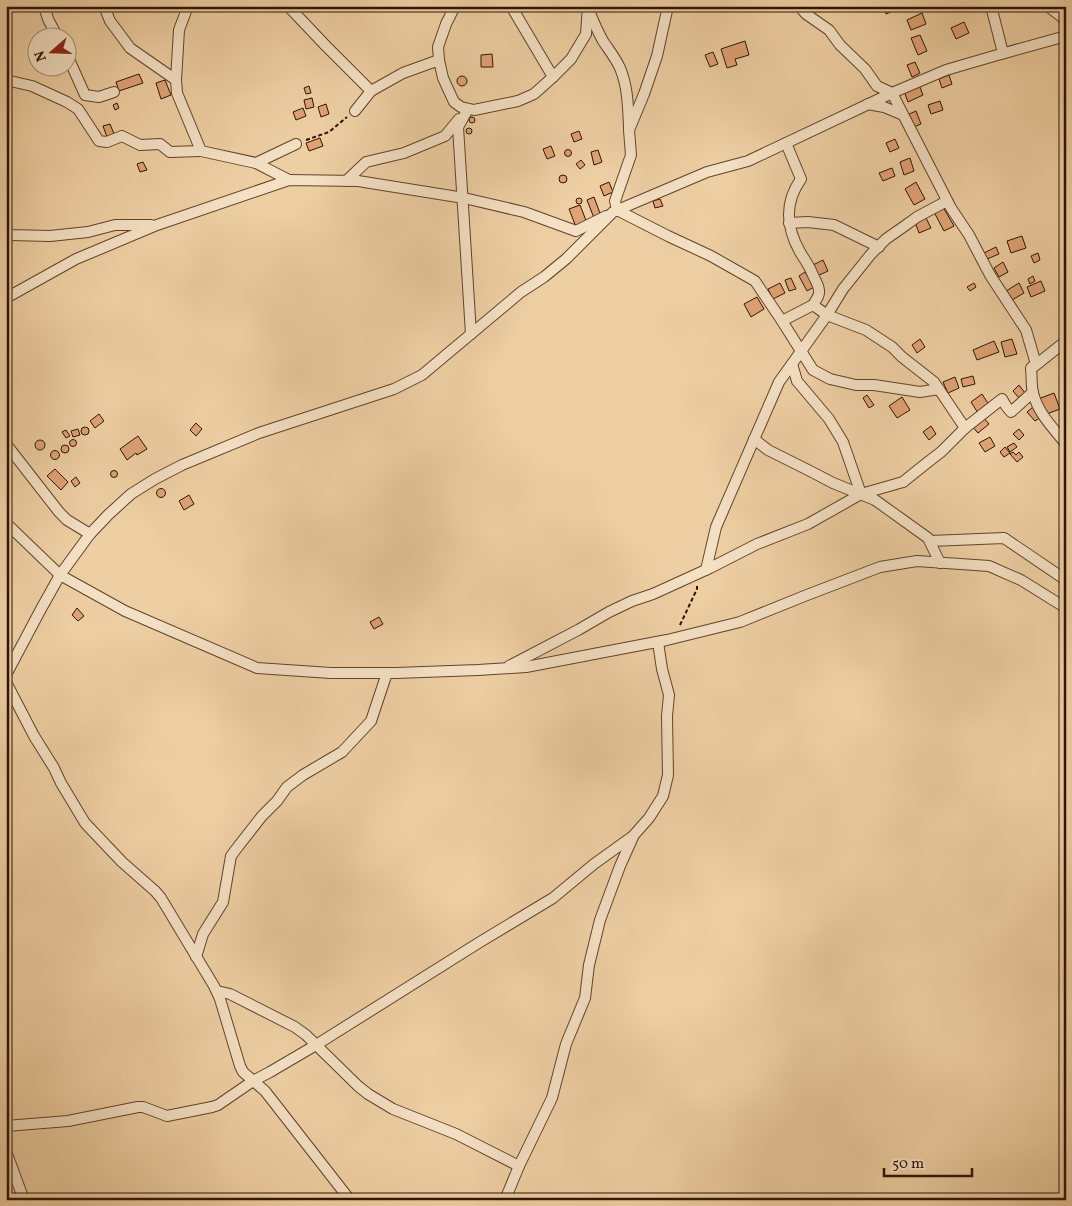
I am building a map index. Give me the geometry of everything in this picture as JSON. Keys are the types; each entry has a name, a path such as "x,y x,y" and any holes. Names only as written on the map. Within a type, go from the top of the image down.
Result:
{"street":[{"path":"44,6 53,28"},
{"path":"104,6 110,20 130,48 176,80"},
{"path":"188,6 179,30 177,93 202,151"},
{"path":"288,6 371,91"},
{"path":"455,6 438,47 439,60 443,78 454,102 461,107 474,110 518,101 534,94 553,77 571,59 586,34 588,6"},
{"path":"511,6 553,77"},
{"path":"6,675 60,575 90,534 131,494 182,465 259,433 394,389 422,375 521,292 544,277 566,259 615,211 615,201 630,155 628,102 620,67 595,25 588,6"},
{"path":"630,130 657,56 668,6"},
{"path":"799,6 806,14 829,30 840,45 865,69 877,86 892,93 947,201 969,235 990,275 1026,330 1036,364 1031,368"},
{"path":"991,6 1003,53"},
{"path":"1050,6 1050,8 1066,20"},
{"path":"6,298 76,259 157,225 289,180 358,181 464,198 524,212 576,231 615,211 707,172 748,161 867,104 946,70 1066,36"},
{"path":"355,111 371,91 402,73 439,60"},
{"path":"78,78 86,95 99,97 114,92"},
{"path":"6,80 32,86 78,109 99,141 107,142 122,136 140,145 160,144 170,152 202,151 256,163 289,180"},
{"path":"867,104 884,107 903,116"},
{"path":"346,181 366,162 404,153 445,136 468,108"},
{"path":"468,108 458,127 472,334"},
{"path":"782,321 813,305 820,290 792,236 789,223 789,204 796,187 802,179 786,142"},
{"path":"256,163 296,144"},
{"path":"702,572 716,527 779,382 827,315 843,289 871,254 886,239 912,221 947,201"},
{"path":"615,211 712,256 755,281 814,370 830,379 920,392 939,389"},
{"path":"789,223 808,222 834,225 879,247"},
{"path":"6,233 11,235 50,236 88,232 115,225 157,225"},
{"path":"813,305 827,315 866,330 892,347 934,382 965,428"},
{"path":"1031,368 1066,340"},
{"path":"792,364 797,381 829,419 843,442 861,494"},
{"path":"1031,368 1033,392 1038,406 1045,419 1066,444"},
{"path":"505,668 608,612 702,572 757,544 808,524 861,494 903,482 941,452 965,428 1002,399 1011,412 1033,392"},
{"path":"754,440 768,450 833,483 875,500 928,538 940,563"},
{"path":"6,444 59,512 67,520 90,534"},
{"path":"6,523 60,575 125,611 257,668 332,673 526,667 658,642 740,622 880,567 918,561 989,566 1021,580 1066,608"},
{"path":"930,541 1004,538 1066,580"},
{"path":"6,1126 68,1121 143,1106 167,1116 218,1105 253,1081 316,1045 553,898 594,864 633,836 650,818 663,796 668,775 667,716 669,695 662,669 658,642"},
{"path":"196,957 203,934 223,902 232,856 237,848 286,787 342,752 371,721 386,672"},
{"path":"6,682 34,736 85,823 122,862 155,891 196,957 220,999 243,1072 265,1091 350,1200"},
{"path":"505,1200 519,1166 552,1098 566,1044 585,998 589,965 600,920 633,836"},
{"path":"217,992 230,994 295,1027 358,1086 393,1109 456,1134 519,1166"},
{"path":"6,1151 24,1200"}],"path":[{"path":"296,144 329,132 355,111"},
{"path":"674,638 696,590 702,572"}],"building":[{"path":"883,6 897,6 898,9 886,14"},
{"path":"946,6 959,6 959,8 949,12"},
{"path":"922,13 926,24 911,30 907,20"},
{"path":"964,22 969,33 956,39 951,28"},
{"path":"920,35 927,51 918,55 911,38"},
{"path":"745,41 749,55 735,59 737,65 727,68 721,49"},
{"path":"713,52 718,64 710,67 705,55"},
{"path":"492,54 493,67 481,67 481,55"},
{"path":"915,62 920,73 912,77 907,65"},
{"path":"139,74 143,83 119,91 116,82"},
{"path":"949,75 952,84 942,88 939,79"},
{"path":"462,76 467,81 462,86 457,81"},
{"path":"165,80 171,95 161,99 156,83"},
{"path":"919,85 923,95 908,102 904,91"},
{"path":"309,86 311,93 306,94 304,88"},
{"path":"312,98 314,107 306,109 304,100"},
{"path":"940,101 943,110 931,114 928,105"},
{"path":"117,103 119,108 115,110 113,105"},
{"path":"326,104 329,114 321,117 318,107"},
{"path":"303,108 306,116 296,120 293,112"},
{"path":"916,111 921,124 911,128 905,116"},
{"path":"472,117 475,120 472,123 469,120"},
{"path":"110,124 114,134 107,137 103,126"},
{"path":"469,128 472,131 469,134 466,131"},
{"path":"579,131 582,139 574,142 571,134"},
{"path":"320,138 323,146 309,151 306,143"},
{"path":"895,139 899,148 890,152 886,143"},
{"path":"551,146 555,156 547,159 543,149"},
{"path":"568,150 571,153 568,156 565,153"},
{"path":"598,150 602,162 594,165 591,152"},
{"path":"910,158 914,171 904,175 900,162"},
{"path":"581,160 585,165 580,169 576,164"},
{"path":"143,162 147,170 140,172 137,164"},
{"path":"892,168 895,176 883,181 879,173"},
{"path":"563,175 567,179 563,183 559,179"},
{"path":"609,182 613,192 604,196 600,186"},
{"path":"916,182 925,199 914,205 905,189"},
{"path":"594,197 601,216 594,218 587,200"},
{"path":"579,198 582,201 579,204 576,201"},
{"path":"660,199 663,206 655,208 653,201"},
{"path":"580,205 587,223 576,227 569,209"},
{"path":"943,207 954,226 944,231 934,212"},
{"path":"926,218 931,228 919,233 915,222"},
{"path":"1022,236 1026,248 1011,253 1007,241"},
{"path":"996,247 999,254 987,259 984,253"},
{"path":"1038,253 1040,260 1034,263 1031,256"},
{"path":"823,260 828,271 815,277 811,266"},
{"path":"1003,262 1008,272 999,277 994,268"},
{"path":"805,272 814,287 807,291 799,276"},
{"path":"1033,276 1035,281 1030,284 1028,279"},
{"path":"791,278 796,289 789,291 785,280"},
{"path":"1041,281 1045,291 1031,297 1027,287"},
{"path":"780,283 785,293 773,299 768,289"},
{"path":"974,283 976,287 970,291 967,287"},
{"path":"1019,283 1024,293 1012,300 1006,291"},
{"path":"757,297 764,309 751,317 744,304"},
{"path":"920,339 925,347 917,353 912,345"},
{"path":"1012,339 1017,354 1005,357 1001,342"},
{"path":"994,341 999,352 977,360 973,350"},
{"path":"973,376 975,384 963,387 961,379"},
{"path":"955,377 959,388 948,393 943,382"},
{"path":"1019,385 1025,393 1019,398 1013,391"},
{"path":"1054,393 1060,409 1044,415 1038,399"},
{"path":"982,394 989,405 978,413 971,402"},
{"path":"867,395 874,405 869,408 863,398"},
{"path":"902,397 910,410 897,418 889,406"},
{"path":"1033,407 1041,417 1035,421 1027,412"},
{"path":"99,414 104,421 95,428 90,421"},
{"path":"983,417 989,424 978,433 972,426"},
{"path":"196,423 202,429 196,436 190,430"},
{"path":"931,426 936,434 929,440 923,432"},
{"path":"85,427 89,431 85,435 81,431"},
{"path":"78,429 80,435 73,437 71,431"},
{"path":"1019,429 1024,435 1019,440 1013,434"},
{"path":"66,430 70,436 66,438 62,432"},
{"path":"138,436 147,449 137,455 136,453 127,460 120,449"},
{"path":"990,437 995,446 985,452 979,443"},
{"path":"73,439 77,443 73,447 69,443"},
{"path":"40,440 45,445 40,450 35,445"},
{"path":"1014,443 1017,447 1010,452 1007,447"},
{"path":"65,445 69,449 65,453 61,449"},
{"path":"1005,447 1010,453 1004,457 1000,452"},
{"path":"55,451 59,455 55,459 51,455"},
{"path":"1013,452 1016,455 1019,452 1023,457 1017,462 1010,454"},
{"path":"55,469 68,482 61,490 47,476"},
{"path":"114,470 118,474 114,478 110,474"},
{"path":"76,477 80,483 75,487 71,481"},
{"path":"161,488 166,493 161,498 156,493"},
{"path":"189,495 194,504 184,510 179,501"},
{"path":"77,608 84,616 78,621 72,615"},
{"path":"379,617 383,624 374,629 370,622"}]}
